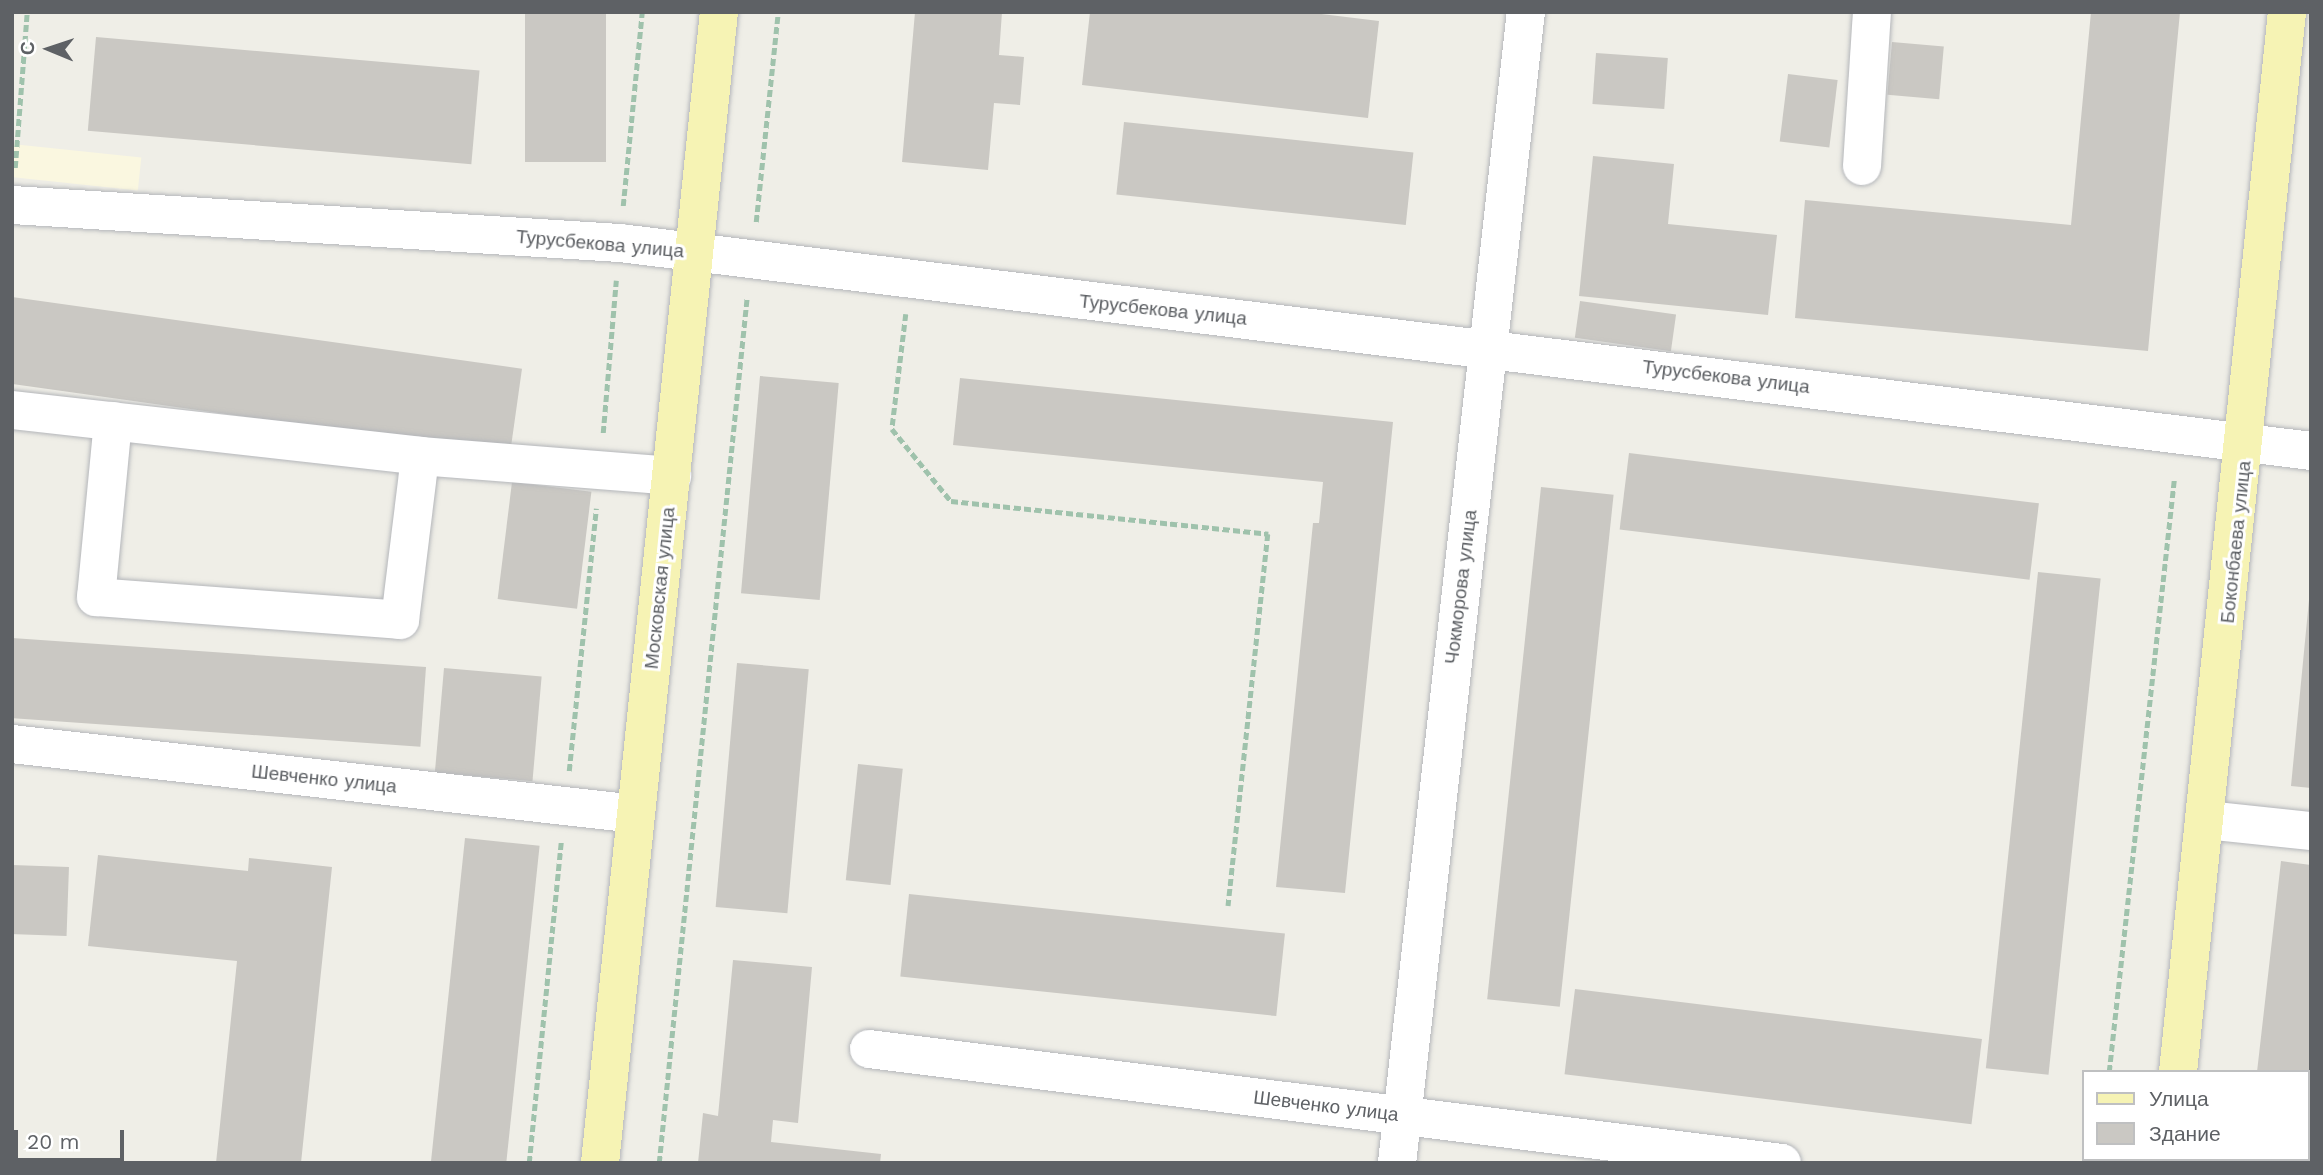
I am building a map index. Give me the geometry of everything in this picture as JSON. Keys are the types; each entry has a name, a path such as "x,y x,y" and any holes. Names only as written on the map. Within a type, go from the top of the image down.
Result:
{"main road":[{"name":"Московская улица","path":"600,1163 719,12"},
{"name":"Боконбаева улица","path":"2178,1070 2248,443 2287,12"}],"street":[{"name":"Чокморова улица","path":"1397,1163 1492,347 1526,12"},
{"path":"1862,166 1872,12"},
{"name":"Турусбекова улица","path":"13,194 620,243 910,280 1492,347 2311,451"},
{"path":"12,410 420,456 672,476"},
{"path":"113,421 96,597 400,620 420,456"},
{"name":"Шевченко улица","path":"12,744 636,814"},
{"path":"2206,820 2311,831"},
{"name":"Шевченко улица","path":"869,1049 1782,1163"}],"path":[{"path":"13,194 27,12"},
{"path":"529,1163 600,469 642,12"},
{"path":"659,1163 778,12"},
{"path":"910,280 892,429 951,501 1268,534 1228,906"},
{"path":"2109,1070 2174,480"}],"shaded area":[{"path":"12,144 141,158 138,190 12,177"}],"building":[{"path":"525,12 606,12 606,162 525,162"},
{"path":"915,12 1002,12 999,55 1024,57 1020,105 994,103 988,170 902,162"},
{"path":"1090,12 1305,12 1379,21 1368,118 1082,85"},
{"path":"2091,12 2180,12 2148,351 1795,318 1805,200 2071,225"},
{"path":"96,37 480,71 471,164 88,131"},
{"path":"1892,42 1944,47 1939,99 1887,95"},
{"path":"1596,53 1668,58 1664,109 1592,104"},
{"path":"1788,74 1838,80 1829,148 1780,141"},
{"path":"1124,122 1413,152 1406,225 1116,195"},
{"path":"1593,156 1674,164 1668,224 1777,235 1768,315 1579,296"},
{"path":"12,297 522,369 510,454 12,384"},
{"path":"1580,301 1676,314 1671,351 1575,338"},
{"path":"760,376 839,383 820,600 741,593"},
{"path":"960,378 1393,422 1345,893 1276,887 1313,523 1319,523 1323,482 953,445"},
{"path":"1629,453 2039,503 2030,580 1620,529"},
{"path":"512,482 591,492 577,609 498,599"},
{"path":"1541,487 1614,495 1560,1007 1487,999"},
{"path":"2038,572 2101,579 2048,1075 1986,1068"},
{"path":"2311,600 2311,788 2291,786"},
{"path":"12,638 426,667 420,747 12,718"},
{"path":"737,663 809,669 787,913 716,907"},
{"path":"444,668 542,677 532,781 435,773"},
{"path":"858,764 903,769 891,885 846,880"},
{"path":"465,838 540,846 506,1163 431,1163"},
{"path":"98,855 248,871 249,858 332,867 301,1163 216,1163 237,961 88,946"},
{"path":"2281,861 2311,865 2311,1119 2309,1070 2257,1070"},
{"path":"12,865 69,867 67,936 12,934"},
{"path":"909,894 1285,934 1276,1016 900,977"},
{"path":"733,960 812,967 798,1123 773,1120 771,1142 881,1154 880,1163 698,1163 703,1113 718,1116"},
{"path":"1575,989 1982,1039 1971,1124 1565,1074"}]}
